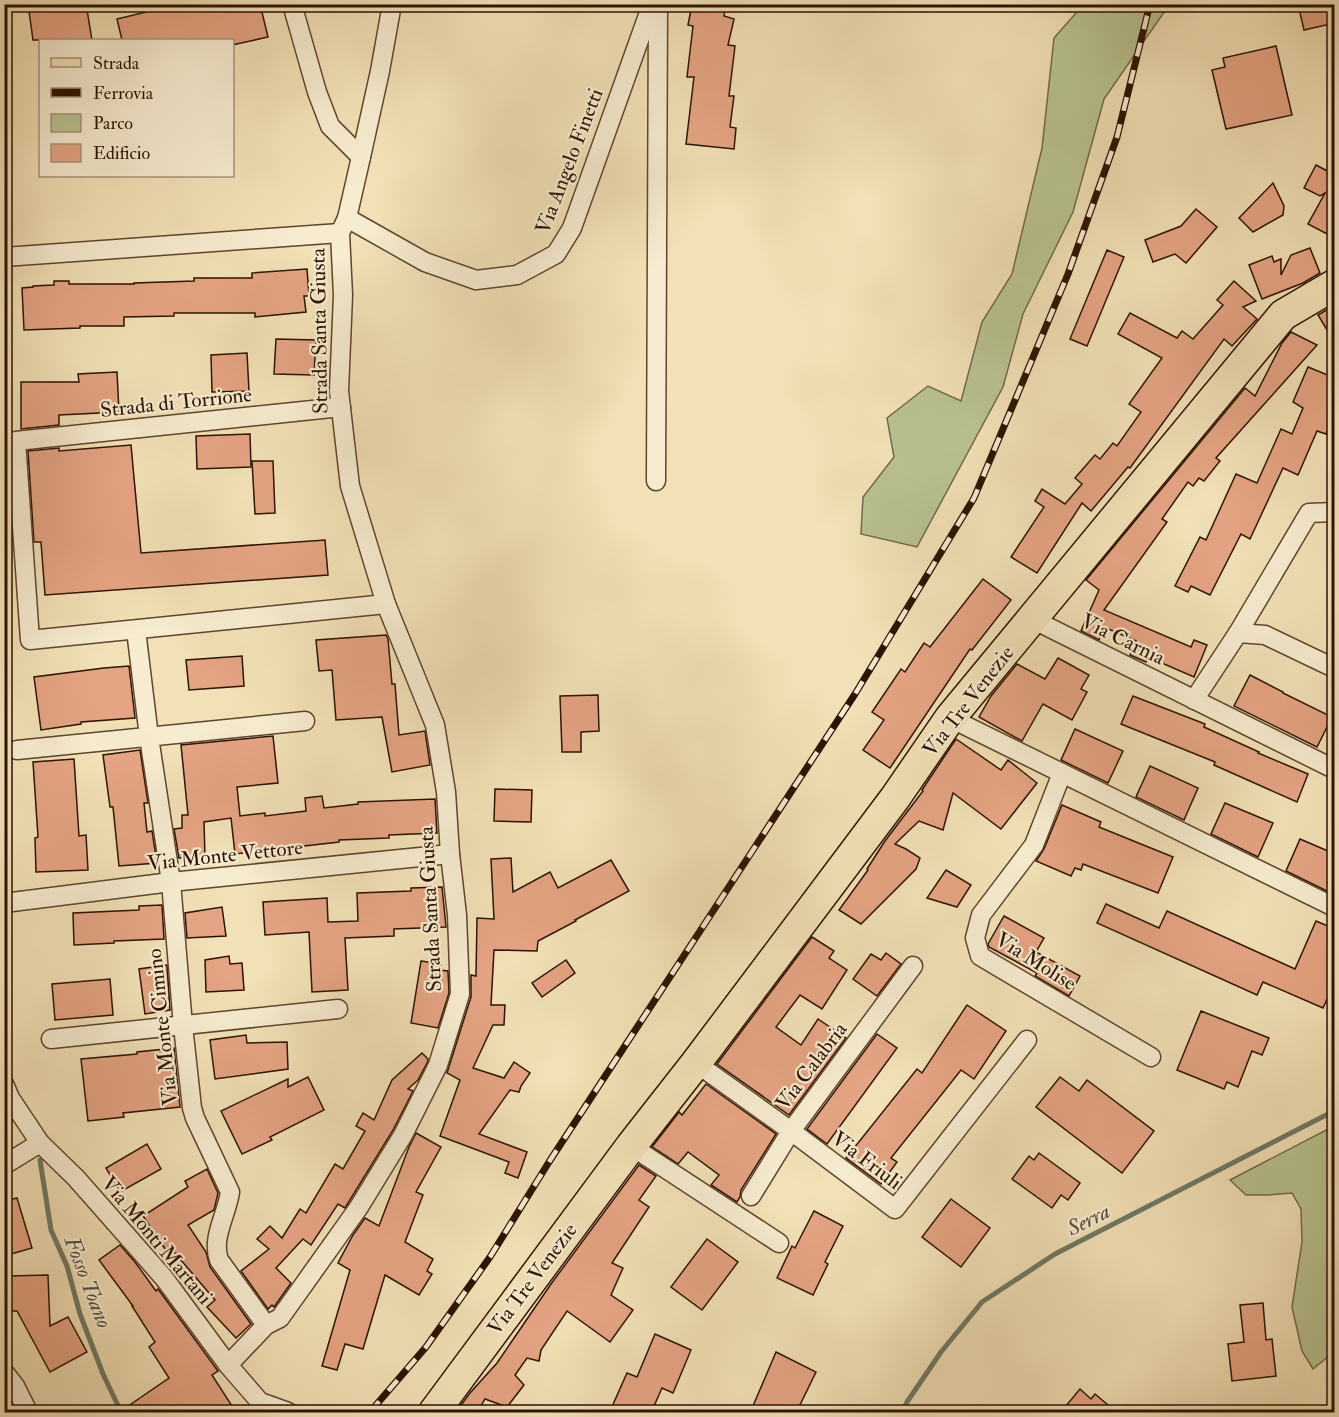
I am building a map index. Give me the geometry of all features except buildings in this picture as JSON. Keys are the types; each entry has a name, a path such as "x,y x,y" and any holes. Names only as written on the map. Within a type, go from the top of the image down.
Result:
{"main road":[{"name":"Via Tre Venezie","path":"434,1413 631,1146 895,798 950,718 1283,315 1335,285"}],"street":[{"path":"291,4 317,92 330,126 361,158"},
{"name":"Strada Santa Giusta","path":"228,1365 267,1324 280,1318 359,1207 403,1135 438,1065 460,994 457,915 446,792 435,725 386,604 350,486 339,391 344,225 380,71 392,4"},
{"name":"Via Angelo Finetti","path":"344,225 425,262 476,280 517,275 556,254 572,228 652,4"},
{"path":"656,481 658,4"},
{"name":"Strada Santa Giusta","path":"4,257 344,225"},
{"name":"Strada di Torrione","path":"136,630 30,640 16,441 341,407"},
{"path":"1194,700 1238,633 1309,513 1335,512"},
{"path":"136,630 386,604"},
{"name":"Via Carnia","path":"1032,620 1335,769"},
{"name":"Via Monte Cimino","path":"136,630 149,737 171,882 192,1108 230,1192 216,1252 219,1260 267,1324"},
{"path":"1238,633 1264,635 1335,668"},
{"path":"950,718 1335,907"},
{"path":"17,750 305,721"},
{"name":"Via Molise","path":"1062,773 1034,845 981,915 975,938 980,956 1151,1056"},
{"name":"Via Monte Vettore","path":"4,903 171,882 450,854"},
{"name":"Via Calabria","path":"751,1196 791,1131 913,966"},
{"path":"51,1039 338,1010"},
{"name":"Via Friuli","path":"696,1063 895,1209 1027,1040"},
{"name":"Via Monti Martani","path":"4,1084 10,1098 40,1143 76,1179 164,1278 228,1365 260,1402 288,1413"},
{"path":"4,1165 40,1143"},
{"path":"631,1146 779,1243"},
{"path":"4,1372 15,1386 28,1413"}],"green space":[{"path":"1083,5 1169,5 1104,99 1073,212 1023,314 1003,387 917,547 861,534 863,497 894,457 887,418 928,386 961,401 982,322 1012,274 1042,148 1054,38"},
{"path":"1334,1126 1334,1352 1313,1369 1302,1351 1292,1307 1302,1242 1301,1209 1292,1193 1246,1195 1230,1180"}],"waterway":[{"name":"Fosso Toano","path":"4,70 10,4"},
{"name":"Serra","path":"902,1412 941,1352 982,1302 1055,1254 1334,1111"},
{"name":"Fosso Toano","path":"40,1160 51,1230 67,1266 80,1314 103,1374 121,1412"}],"railway":[{"path":"370,1412 426,1347 490,1257 549,1162 855,694 974,498 1068,274 1117,137 1150,4"}]}
